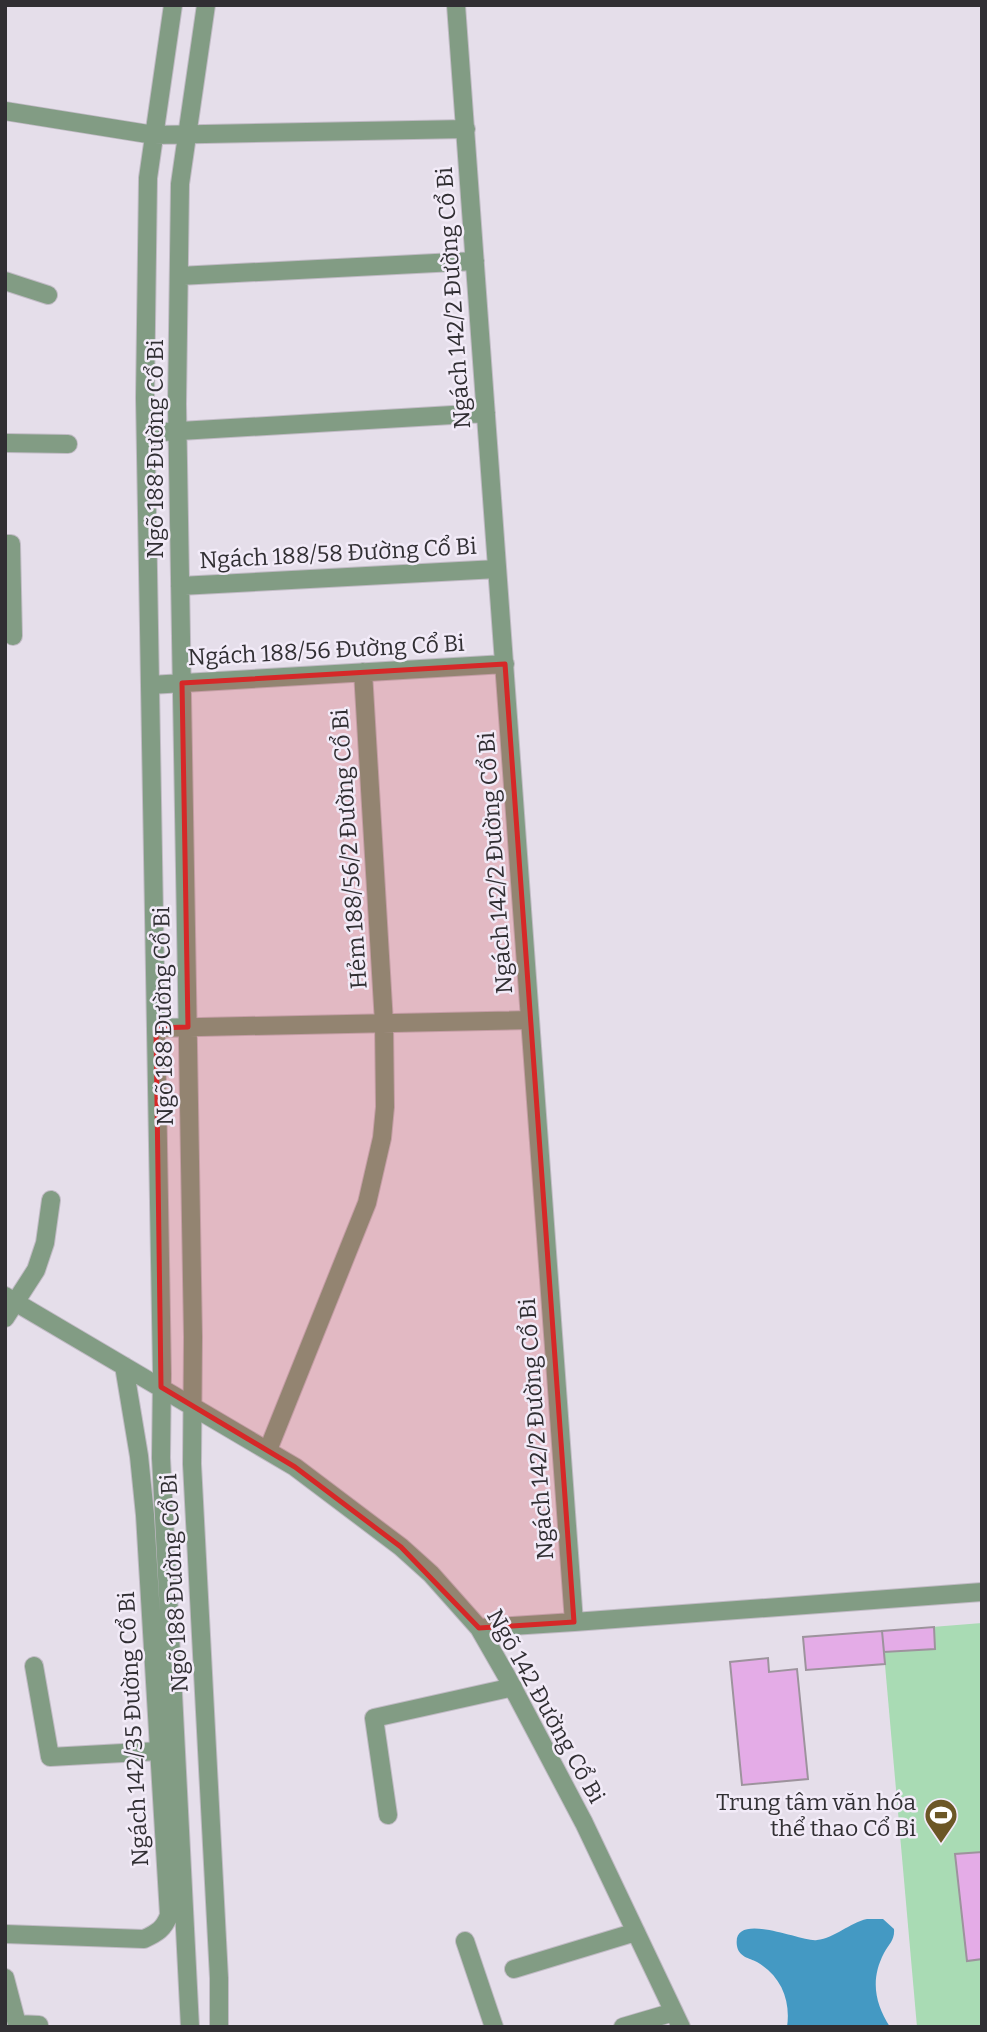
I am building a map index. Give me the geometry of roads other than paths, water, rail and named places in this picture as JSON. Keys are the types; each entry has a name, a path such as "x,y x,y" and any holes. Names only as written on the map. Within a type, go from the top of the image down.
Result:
{"street":[{"name":"Ngõ 188 Đường Cổ Bi","path":"173,5 148,178 146,433 160,1458 190,2027"},
{"name":"Ngõ 188 Đường Cổ Bi","path":"206,5 180,184 177,431 188,1027 192,1464 219,1978 219,2027"},
{"name":"Ngách 142/2 Đường Cổ Bi","path":"456,5 575,1622"},
{"path":"5,111 154,135 466,129"},
{"path":"179,276 475,261"},
{"path":"5,281 48,295"},
{"path":"146,433 486,413"},
{"path":"5,443 68,444"},
{"path":"5,544 11,544 13,636"},
{"name":"Ngách 188/58 Đường Cổ Bi","path":"180,586 497,569"},
{"name":"Ngách 188/56 Đường Cổ Bi","path":"150,685 505,664"},
{"name":"Hẻm 188/56/2 Đường Cổ Bi","path":"268,1450 367,1203 376,1172 384,1122 384,1023 363,672"},
{"path":"156,1028 530,1020"},
{"path":"5,1318 10,1299 36,1269 45,1243 51,1199"},
{"name":"Ngõ 142 Đường Cổ Bi","path":"10,1299 268,1450 324,1488 432,1574 479,1628 513,1687 584,1822 678,2019"},
{"name":"Ngách 142/35 Đường Cổ Bi","path":"5,1934 144,1939 165,1926 169,1915 145,1514 124,1366"},
{"path":"479,1628 982,1592"},
{"path":"34,1666 50,1758 159,1751"},
{"path":"388,1815 374,1718 513,1687"},
{"path":"514,1969 636,1932"},
{"path":"465,1941 494,2027"},
{"path":"5,1978 17,2024 39,2025"},
{"path":"623,2027 678,2019"}],"water":[{"path":"867,1919 883,1919 894,1929 893,1939 880,1963 876,1982 878,2000 890,2027 787,2027 786,1998 778,1982 765,1968 740,1953 737,1946 738,1935 745,1930 756,1929 817,1940"}],"place":[{"name":"Trung tâm văn hóa thể thao Cổ Bi","path":"941,1845"}]}
